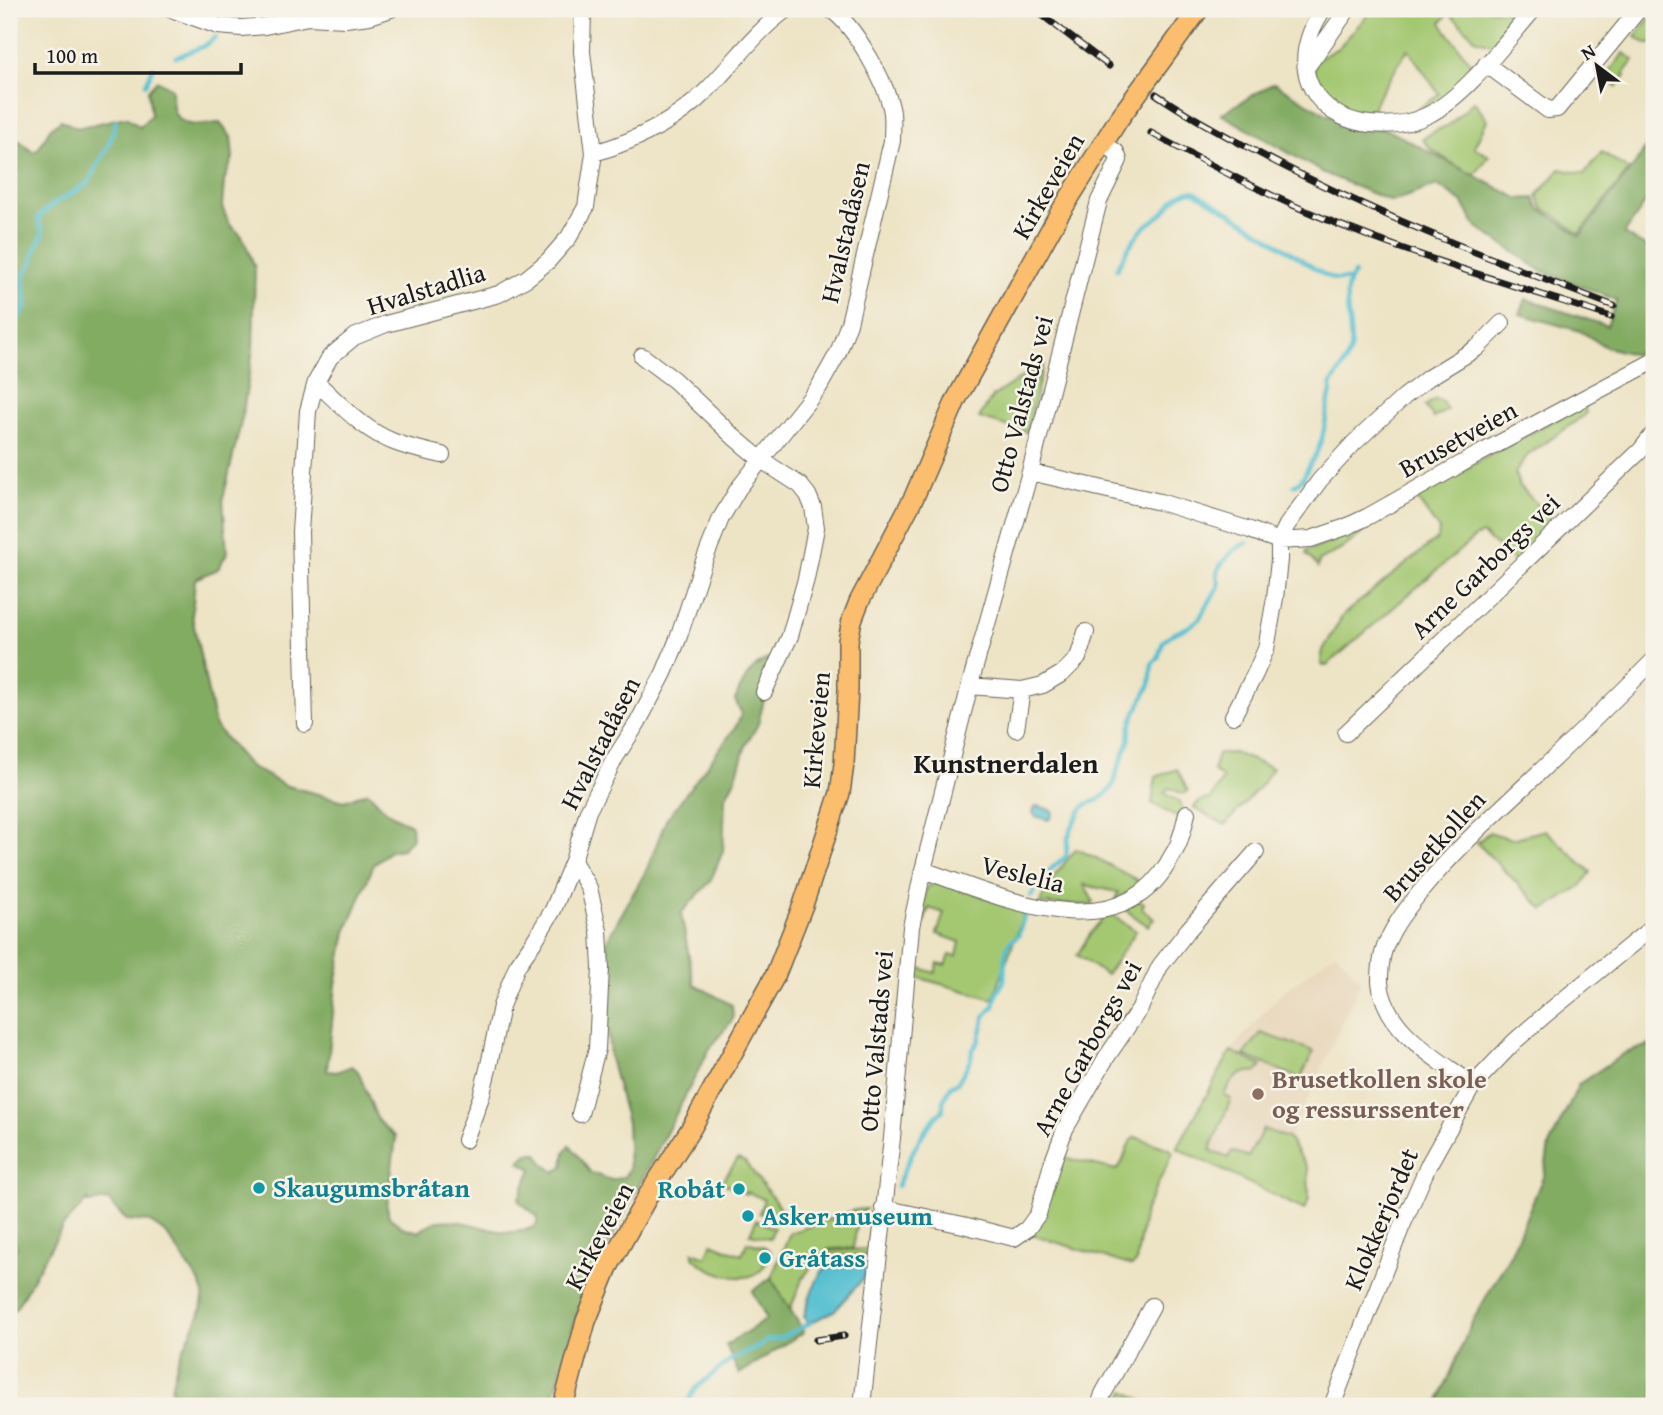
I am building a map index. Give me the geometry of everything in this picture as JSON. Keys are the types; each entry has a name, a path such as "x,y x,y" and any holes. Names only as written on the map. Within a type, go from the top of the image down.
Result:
{"main road":[{"name":"Kirkeveien","path":"563,1406 589,1309 608,1267 649,1194 692,1127 775,976 803,905 842,784 848,641 855,612 914,497 956,400 1059,216 1102,144 1199,9"},
{"name":"Kirkeveien","path":"1152,74 1204,9"}],"street":[{"path":"171,9 218,26 242,28 308,17 345,19 370,16 391,9"},
{"name":"Hvalstadlia","path":"305,724 300,532 308,411 316,382 330,357 354,337 386,324 499,295 548,261 569,237 586,207 594,153 582,51 583,9"},
{"path":"594,153 621,145 679,113 705,92 768,23 787,9"},
{"name":"Hvalstadåsen","path":"465,1140 481,1097 501,1006 517,966 553,909 573,862 588,811 664,673 721,518 738,489 819,387 838,353 849,323 892,141 892,114 886,92 869,59 852,31 838,14 830,9"},
{"path":"1323,9 1308,39 1306,68 1313,91 1322,104 1337,116 1358,123 1378,125 1424,117 1457,96 1534,9"},
{"path":"1306,68 1348,9"},
{"path":"1486,64 1548,110 1557,109 1639,9"},
{"name":"Otto Valstads vei","path":"862,1406 911,927 970,686 1030,472 1099,201 1119,160 1116,152 1102,144"},
{"name":"Brusetveien","path":"1233,716 1266,649 1275,598 1279,541 1287,525 1320,480 1354,443 1404,397 1477,348 1502,323"},
{"path":"642,356 674,380 735,438 800,485 813,507 816,528 809,566 790,636 764,692"},
{"name":"Brusetveien","path":"1030,472 1160,502 1279,541 1311,539 1367,517 1654,360"},
{"path":"316,382 359,422 378,435 395,443 442,455"},
{"name":"Arne Garborgs vei","path":"1346,733 1641,450 1654,433"},
{"path":"970,686 1022,690 1043,685 1063,673 1078,658 1086,632"},
{"name":"Brusetkollen","path":"1473,1085 1402,1030 1392,1015 1380,982 1387,941 1402,915 1470,836 1654,660"},
{"path":"1016,729 1022,690"},
{"name":"Veslelia","path":"923,870 1022,904 1053,910 1086,912 1114,908 1140,895 1160,876 1180,842 1187,813"},
{"name":"Arne Garborgs vei","path":"883,1208 1013,1238 1027,1229 1038,1214 1065,1129 1106,1058 1140,1008 1160,966 1256,852"},
{"path":"573,862 589,888 598,932 601,968 597,1049 580,1114"},
{"name":"Klokkerjordet","path":"1332,1406 1401,1228 1429,1164 1473,1085 1515,1041 1654,926"},
{"path":"1099,1406 1152,1306"}],"shaded area":[{"name":"Brusetkollen skole og ressurssenter","path":"1336,952 1361,981 1290,1138 1308,1169 1309,1199 1304,1210 1177,1148 1231,1051 1279,995"}],"green space":[{"path":"1361,9 1504,9 1515,21 1496,45 1477,40 1449,13 1441,23 1474,68 1439,104 1416,112 1439,94 1408,49 1371,113 1389,114 1390,118 1348,116 1314,84 1314,61 1338,48 1368,15"},
{"path":"1650,18 1654,22 1654,41 1652,44 1646,44 1635,36"},
{"path":"1624,53 1634,60 1616,87 1604,78"},
{"path":"157,80 172,89 172,104 178,118 194,125 220,123 231,137 233,158 224,181 222,207 229,224 242,236 255,267 253,350 242,418 223,499 227,553 218,569 195,579 192,616 215,726 248,765 284,785 344,801 368,792 387,812 411,825 412,838 402,849 390,851 374,864 346,932 336,984 327,1071 337,1072 352,1066 358,1071 378,1121 396,1137 387,1206 389,1217 402,1227 419,1232 435,1222 451,1221 510,1232 536,1226 538,1218 518,1200 532,1169 519,1162 529,1153 538,1153 542,1162 555,1172 563,1166 565,1152 570,1145 591,1173 611,1180 624,1177 629,1169 627,1123 610,1058 603,960 608,938 647,869 666,820 735,728 742,714 735,700 744,681 763,661 769,659 773,664 758,724 746,745 736,777 725,798 723,851 710,882 681,913 694,984 732,1005 733,1019 710,1048 596,1269 577,1314 551,1406 177,1406 171,1389 177,1363 201,1311 204,1293 167,1235 150,1222 126,1220 108,1200 88,1203 88,1199 63,1226 16,1308 9,1313 9,1261 17,1247 15,1243 9,1246 9,123 15,137 33,152 39,148 50,129 61,120 77,128 126,117 140,127 151,115 148,90"},
{"path":"1274,83 1328,115 1388,130 1519,199 1534,198 1540,210 1580,236 1638,160 1654,134 1654,190 1624,234 1654,251 1654,335 1636,355 1606,347 1580,331 1520,314 1526,299 1607,326 1617,300 1542,271 1477,227 1462,202 1437,185 1392,202 1324,173 1221,114"},
{"path":"1474,101 1487,120 1474,147 1489,156 1473,177 1431,149 1422,139 1449,125"},
{"path":"1602,152 1629,170 1579,234 1543,209 1537,196 1560,169 1584,174"},
{"path":"1043,365 1027,432 979,418 992,397"},
{"path":"1436,399 1442,402 1447,410 1434,418 1425,406"},
{"path":"1584,404 1586,414 1527,456 1515,473 1519,485 1556,525 1517,563 1482,534 1475,537 1323,666 1323,650 1343,615 1438,538 1439,530 1415,496"},
{"path":"1379,517 1342,549 1319,561 1318,567 1306,554 1307,551"},
{"path":"1234,753 1272,768 1263,783 1225,825 1194,808 1201,800 1211,799 1223,778 1213,771 1218,754"},
{"path":"1177,769 1188,791 1183,794 1169,788 1164,793 1180,802 1181,820 1152,803 1156,777"},
{"path":"1545,830 1591,872 1581,886 1544,910 1477,843 1489,832 1512,839"},
{"path":"1076,849 1146,885 1116,899 1118,892 1084,885 1093,905 1040,904 1051,882"},
{"path":"939,882 1025,910 993,999 913,976 914,966 935,973 938,963 946,965 950,955 957,956 960,942 937,934 944,913 929,908 924,922 920,921 927,887"},
{"path":"1138,900 1144,903 1142,908 1154,919 1148,926 1124,909"},
{"path":"1112,915 1136,931 1106,975 1077,955 1096,926"},
{"path":"1261,1033 1314,1051 1301,1077 1244,1055"},
{"path":"1654,1045 1654,1406 1437,1406 1471,1324 1511,1253 1544,1175 1549,1146 1579,1084 1625,1053"},
{"path":"1231,1051 1262,1066 1257,1072 1240,1074 1230,1085 1224,1095 1231,1099 1210,1150 1228,1158 1232,1151 1248,1157 1263,1129 1288,1138 1308,1169 1309,1199 1304,1210 1177,1148"},
{"path":"1135,1137 1170,1149 1173,1153 1145,1210 1136,1263 1132,1266 1027,1233 1058,1156 1116,1170"},
{"path":"738,1159 745,1162 782,1210 780,1218 759,1213 764,1199 723,1183"},
{"path":"866,1209 858,1220 853,1248 829,1249 802,1280 790,1310 771,1278 790,1233 855,1210"},
{"path":"877,1209 871,1256 829,1255 829,1251 867,1249 869,1213"},
{"path":"756,1220 774,1228 770,1238 750,1234"},
{"path":"747,1242 765,1247 771,1252 762,1269 752,1275 725,1275 693,1257 693,1252 706,1257 712,1243 742,1255"},
{"path":"771,1278 804,1332 739,1374 726,1345 767,1319 752,1291"},
{"path":"1125,1391 1153,1406 1119,1406"}],"water":[{"path":"1038,806 1051,810 1051,818 1048,820 1035,816 1033,812"},
{"path":"852,1263 865,1267 864,1278 834,1311 810,1323 804,1317 820,1274 831,1265"}],"waterway":[{"path":"176,57 204,46 216,37"},
{"path":"146,84 153,68"},
{"path":"9,333 26,307 24,275 43,234 38,218 51,206 88,183 110,142 116,121"},
{"path":"1117,269 1143,228 1163,213 1180,195 1194,191 1323,274 1334,279 1348,280"},
{"path":"1294,485 1304,476 1319,448 1331,384 1350,350 1347,290 1354,274"},
{"path":"1031,896 1047,874 1066,857 1068,838 1081,810 1106,794 1115,781 1129,741 1135,713 1150,685 1152,664 1158,658 1163,642 1199,619 1219,586 1217,574 1221,565 1234,551 1247,543"},
{"path":"897,1186 922,1136 943,1110 943,1101 951,1086 958,1082 971,1059 985,1016 994,1006 1004,981 1008,944 1018,936 1024,916"},
{"path":"685,1406 697,1387 732,1359 768,1340 781,1338 810,1323"}],"railway":[{"path":"1034,9 1109,66"},
{"path":"1156,94 1228,137 1386,215 1614,306"},
{"path":"1151,133 1255,187 1354,231 1611,317"},
{"path":"816,1340 844,1336"}],"place":[{"name":"Brusetkollen skole og ressurssenter","path":"1258,1094"},
{"name":"Skaugumsbråtan","path":"259,1188"},
{"name":"Robåt","path":"739,1189"},
{"name":"Asker museum","path":"748,1216"},
{"name":"Gråtass","path":"765,1258"}],"district":[{"name":"Kunstnerdalen","path":"1006,763"}]}
